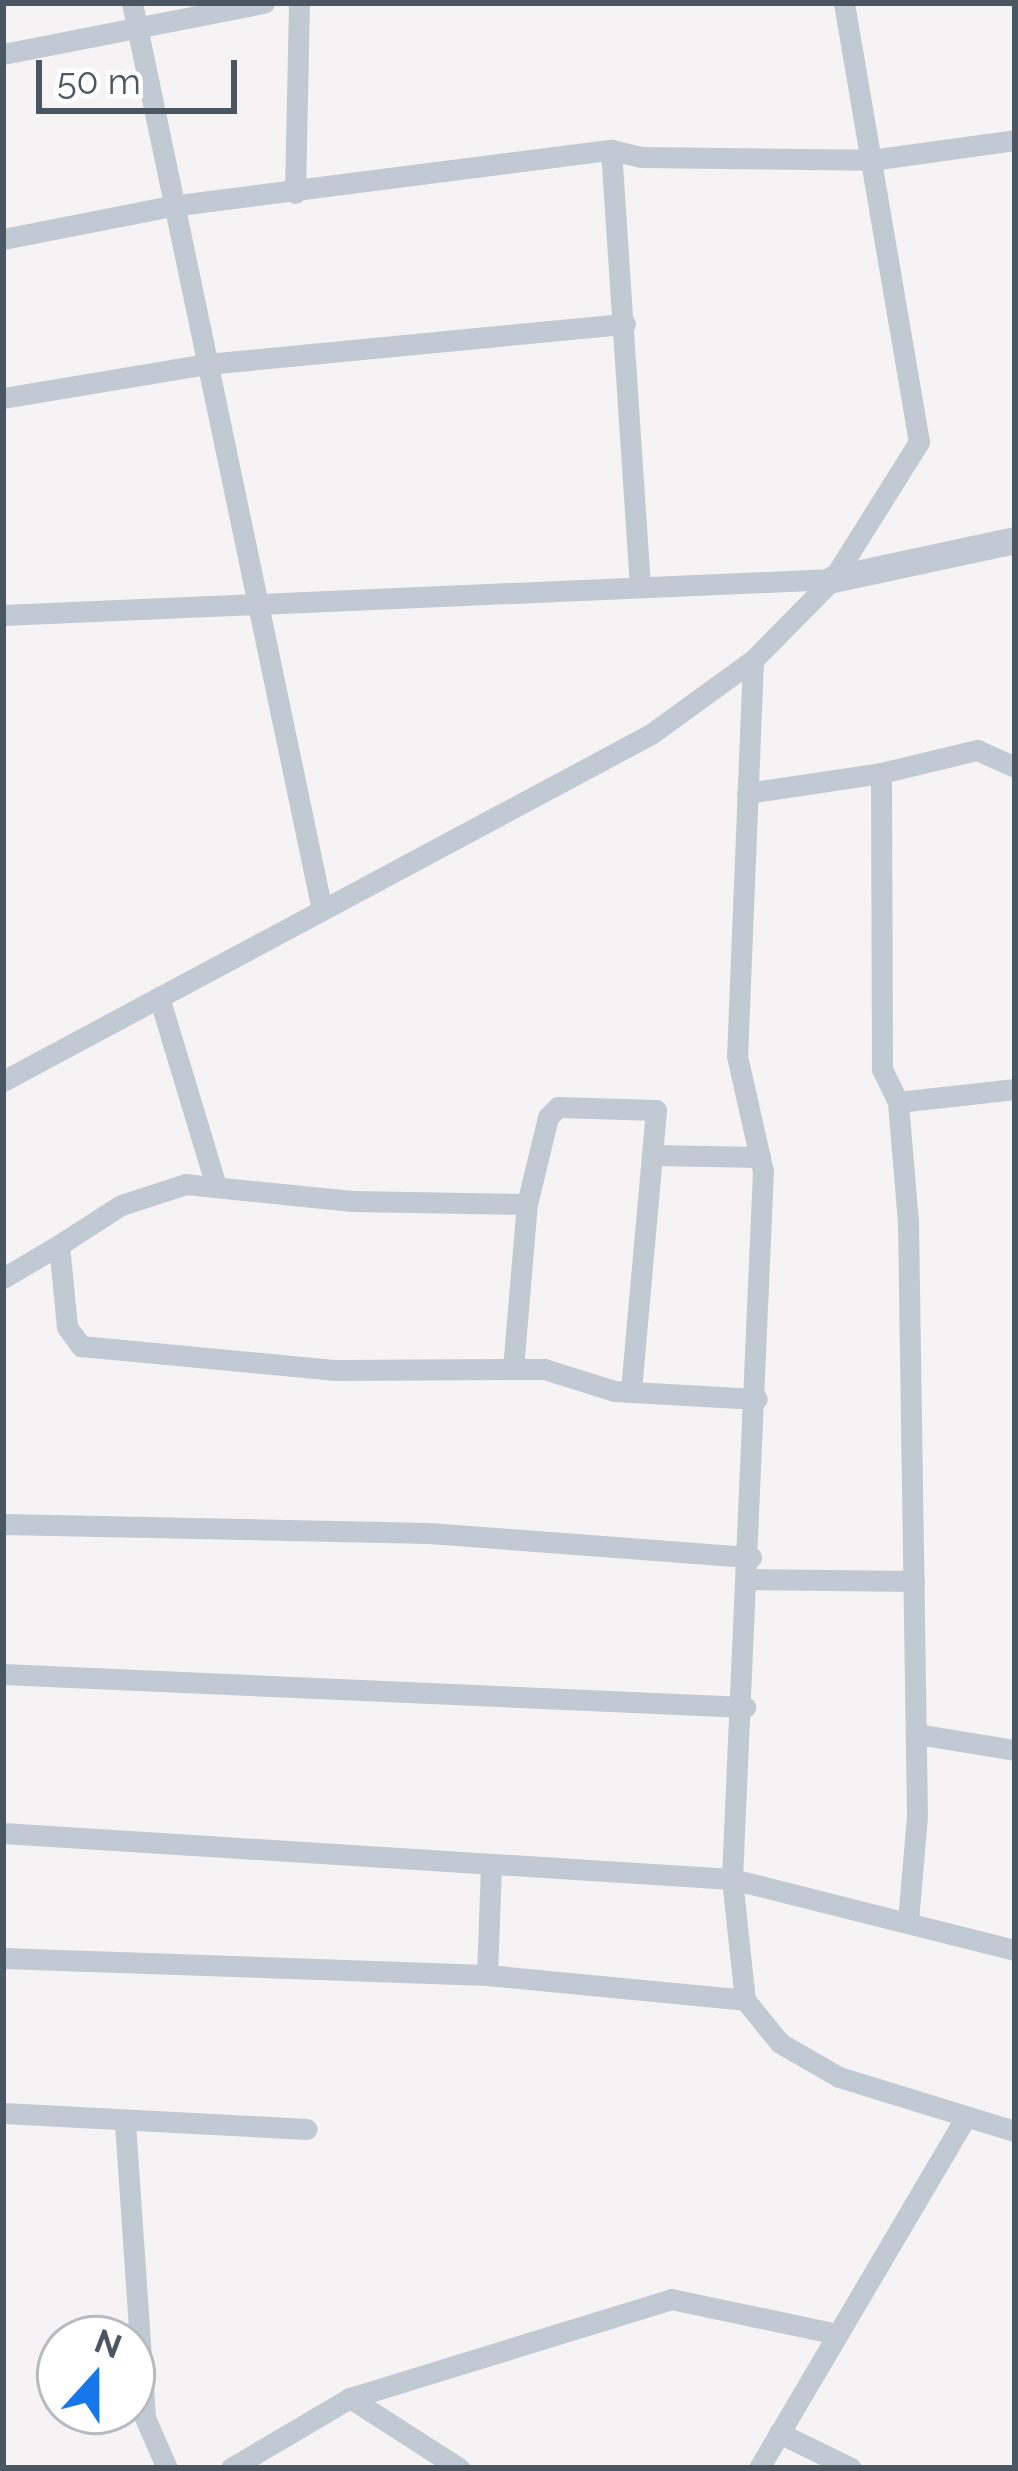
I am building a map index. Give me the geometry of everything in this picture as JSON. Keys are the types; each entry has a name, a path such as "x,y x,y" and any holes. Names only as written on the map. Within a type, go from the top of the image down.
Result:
{"street":[{"path":"132,3 171,206 261,599 322,910"},
{"path":"3,54 137,32 264,3"},
{"path":"295,193 299,3"},
{"path":"3,1081 651,734 753,660 833,579 919,442 844,3"},
{"path":"4,233 171,206 610,150 641,157 871,160 1015,140"},
{"path":"610,150 640,586"},
{"path":"3,398 207,364 625,324"},
{"path":"3,615 261,599 833,579 1015,540"},
{"path":"753,660 737,1056 760,1157 757,1399 745,1707 732,1879 745,2000 780,2043 839,2077 1015,2131"},
{"path":"747,793 880,773 977,750 1015,767"},
{"path":"880,773 883,1069 898,1102 908,1222 916,1734 908,1921"},
{"path":"159,998 216,1186"},
{"path":"898,1102 1015,1088"},
{"path":"513,1369 527,1204 548,1117 558,1106 656,1110 631,1390"},
{"path":"654,1155 760,1157"},
{"path":"3,1278 121,1205 186,1184 352,1201 527,1204"},
{"path":"59,1245 67,1327 81,1346 336,1370 513,1369 631,1390 757,1399"},
{"path":"3,1524 429,1533 914,1581"},
{"path":"3,1674 745,1707"},
{"path":"916,1734 1015,1750"},
{"path":"3,1833 732,1879 1015,1950"},
{"path":"487,1975 491,1864"},
{"path":"3,1958 487,1975 745,2000"},
{"path":"3,2113 307,2129"},
{"path":"759,2468 966,2117"},
{"path":"125,2123 145,2417 167,2468"},
{"path":"230,2468 350,2398 671,2299 837,2335"},
{"path":"350,2398 459,2468"},
{"path":"779,2433 851,2468"}]}
